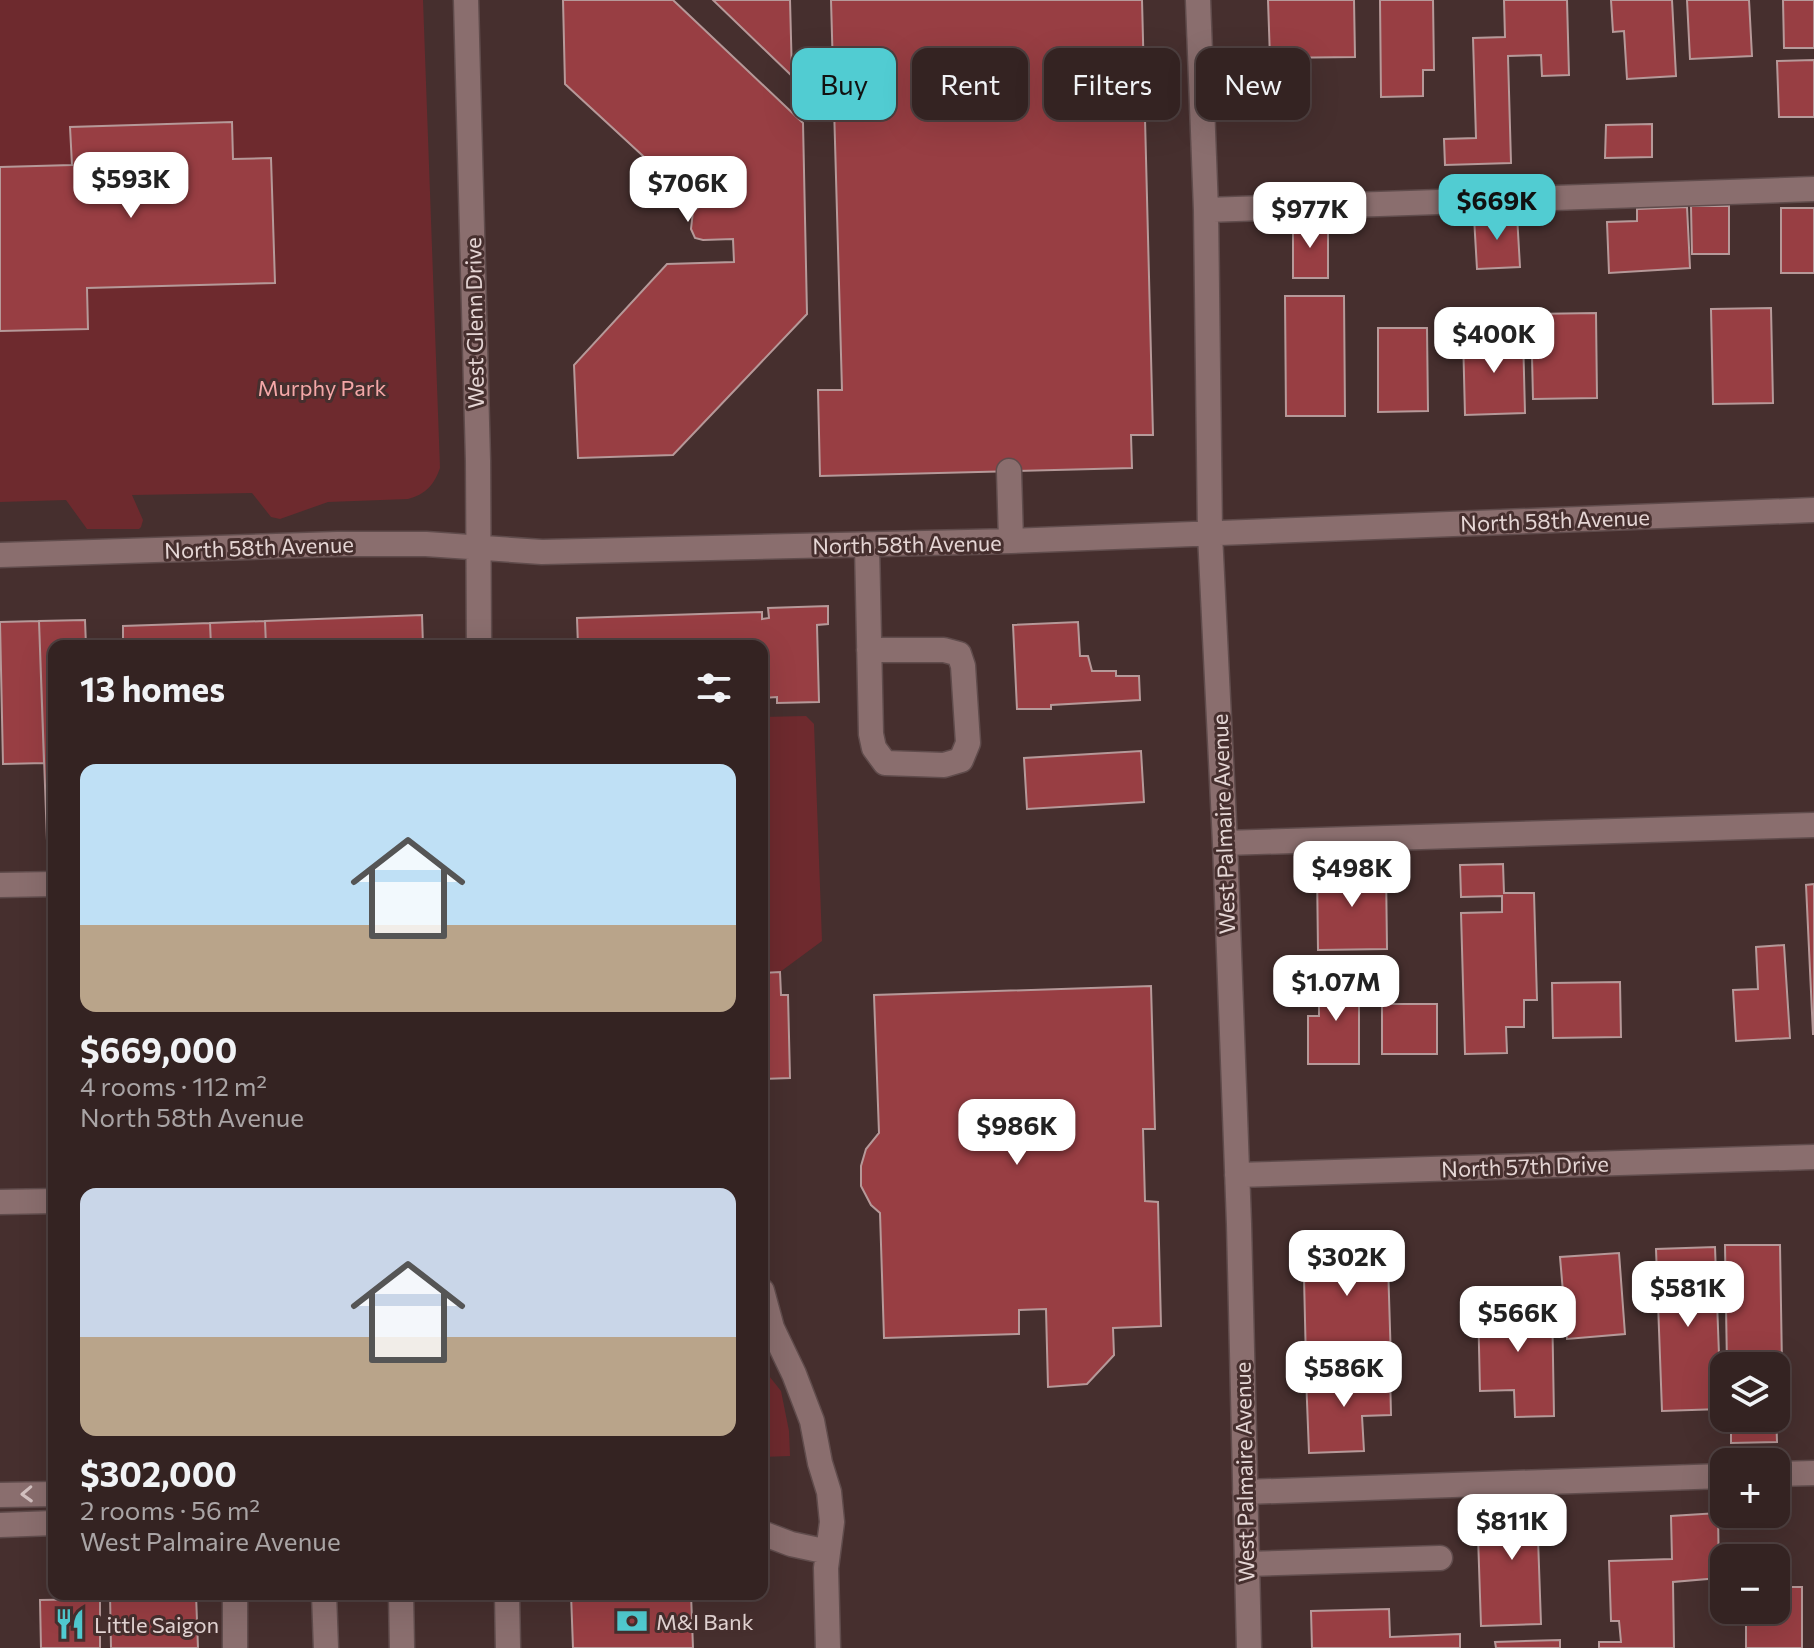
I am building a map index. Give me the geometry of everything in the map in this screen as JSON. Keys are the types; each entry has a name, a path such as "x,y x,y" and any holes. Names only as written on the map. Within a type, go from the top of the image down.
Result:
{"street":[{"name":"West Glenn Drive","path":"466,0 478,461 479,640"},
{"name":"West Palmaire Avenue","path":"1198,0 1206,210 1210,534 1237,1175 1249,1648"},
{"path":"1206,210 1814,189"},
{"path":"1009,471 1011,541"},
{"name":"North 58th Avenue","path":"0,555 418,543 542,552 867,545 1814,510"},
{"path":"867,545 869,650 871,734 874,748 885,763 944,765 961,760 968,743 963,666 959,654 944,650 869,650"},
{"path":"1225,843 1814,825"},
{"path":"0,885 48,884"},
{"name":"North 57th Drive","path":"1237,1175 1814,1157"},
{"path":"0,1202 48,1201"},
{"path":"768,1313 812,1421 829,1492 832,1522 826,1568 828,1648"},
{"path":"1790,1474 1814,1473"},
{"path":"1245,1492 1710,1476"},
{"path":"0,1495 48,1494"},
{"path":"0,1525 48,1523"},
{"path":"768,1535 828,1552"},
{"path":"1247,1564 1440,1558"},
{"path":"235,1600 235,1648"},
{"path":"324,1600 326,1648"},
{"path":"401,1600 402,1648"},
{"path":"507,1600 508,1648"}],"green space":[{"name":"Murphy Park","path":"0,0 423,0 440,468 428,488 408,499 328,502 280,519 271,517 252,493 132,495 143,520 139,529 87,529 66,500 0,502 0,331 87,329 87,288 275,282 271,158 233,159 232,122 71,127 72,165 0,167"},
{"path":"806,716 814,724 822,941 780,972 768,973 768,717"},
{"path":"768,1375 781,1391 789,1431 790,1456 768,1457"}],"building":[{"path":"563,0 673,0 792,113 792,120 803,123 807,314 673,455 578,458 574,365 667,264 734,262 733,239 703,240 695,238 691,229 693,211 702,205 732,204 731,177 668,179 565,84"},
{"path":"713,0 790,0 792,76"},
{"path":"831,0 1142,0 1143,48 1044,48 1044,120 1145,120 1153,435 1131,435 1132,468 820,476 818,390 842,390 834,120 896,120 896,48 832,48"},
{"path":"1268,0 1354,0 1355,57 1310,58 1310,48 1270,48"},
{"path":"1380,0 1433,0 1434,70 1423,70 1423,96 1381,97"},
{"path":"1504,0 1567,0 1569,75 1542,76 1541,55 1508,56 1511,163 1445,165 1444,139 1476,138 1473,38 1505,37"},
{"path":"1611,0 1672,0 1676,76 1627,79 1624,31 1613,32"},
{"path":"1687,0 1749,0 1752,56 1690,59"},
{"path":"1783,0 1814,0 1814,48 1784,48"},
{"path":"1814,60 1814,117 1779,117 1777,61"},
{"path":"232,122 233,159 271,158 275,283 87,288 88,329 0,331 0,167 72,165 70,127"},
{"path":"1652,124 1652,157 1605,158 1606,125"},
{"path":"1691,206 1729,206 1729,254 1692,254"},
{"path":"1687,207 1690,268 1609,273 1607,222 1637,221 1637,209"},
{"path":"1781,208 1814,208 1814,273 1781,273"},
{"path":"1517,215 1520,267 1477,269 1474,217"},
{"path":"1293,221 1328,221 1328,278 1293,278"},
{"path":"1285,296 1344,296 1345,416 1286,416"},
{"path":"1771,308 1773,403 1713,404 1711,309"},
{"path":"1596,313 1597,398 1533,399 1531,314"},
{"path":"1378,328 1427,328 1428,411 1378,412"},
{"path":"1523,335 1525,413 1465,415 1463,336"},
{"path":"828,606 828,624 817,625 819,702 777,703 777,697 768,698 768,640 578,640 577,618 762,612 762,619 769,618 768,608"},
{"path":"422,615 423,640 266,640 265,621"},
{"path":"85,620 86,640 48,640 48,868 39,621"},
{"path":"39,621 44,763 3,764 0,622"},
{"path":"265,621 266,640 211,640 210,623"},
{"path":"1078,622 1080,656 1088,656 1092,671 1116,671 1116,676 1139,676 1140,700 1051,705 1051,709 1017,709 1013,625"},
{"path":"210,623 211,640 123,640 123,626"},
{"path":"1141,751 1144,802 1027,809 1024,758"},
{"path":"1503,864 1504,893 1534,893 1537,1000 1524,1000 1524,1027 1506,1027 1507,1053 1465,1054 1461,913 1502,912 1502,896 1461,897 1460,865"},
{"path":"1386,868 1387,949 1318,950 1317,869"},
{"path":"1814,884 1814,1034 1813,1034 1806,885"},
{"path":"1784,945 1790,1038 1736,1041 1733,990 1758,989 1756,947"},
{"path":"780,972 781,995 788,995 790,1078 768,1079 768,973"},
{"path":"1319,976 1359,976 1359,1064 1308,1064 1308,1016 1319,1016"},
{"path":"1620,982 1621,1037 1553,1038 1552,983"},
{"path":"1151,986 1155,1129 1143,1129 1145,1201 1158,1202 1161,1326 1113,1328 1114,1355 1087,1384 1048,1387 1046,1309 1019,1310 1019,1334 884,1338 880,1213 871,1205 861,1186 861,1166 866,1149 879,1133 874,995"},
{"path":"1382,1004 1437,1004 1437,1054 1382,1054"},
{"path":"1387,1232 1391,1361 1306,1363 1303,1234"},
{"path":"1725,1245 1780,1245 1782,1352 1727,1352"},
{"path":"1715,1247 1719,1352 1710,1352 1710,1409 1662,1411 1656,1249"},
{"path":"1619,1253 1625,1334 1567,1339 1560,1257"},
{"path":"1552,1302 1554,1416 1515,1417 1514,1390 1480,1391 1478,1303"},
{"path":"1390,1373 1391,1415 1362,1416 1364,1451 1309,1453 1306,1376"},
{"path":"1731,1432 1777,1432 1777,1442 1731,1443"},
{"path":"1554,1504 1555,1538 1538,1538 1541,1624 1481,1626 1477,1506"},
{"path":"1710,1514 1710,1528 1718,1528 1718,1544 1710,1544 1710,1579 1673,1582 1674,1648 1599,1648 1599,1642 1621,1642 1619,1621 1611,1621 1609,1561 1672,1559 1671,1516"},
{"path":"1790,1587 1802,1587 1802,1648 1746,1648 1746,1624 1790,1624"},
{"name":"Little Saigon","path":"40,1600 100,1600 100,1648 41,1648"},
{"path":"110,1600 196,1600 198,1648 111,1648"},
{"name":"M&I Bank","path":"571,1600 691,1600 693,1648 573,1648"},
{"path":"1389,1609 1390,1637 1460,1634 1460,1648 1312,1648 1311,1611"},
{"path":"1560,1640 1560,1648 1496,1648 1495,1642"}],"place":[{"name":"M&I Bank","path":"632,1621"},
{"name":"Little Saigon","path":"70,1624"}]}
